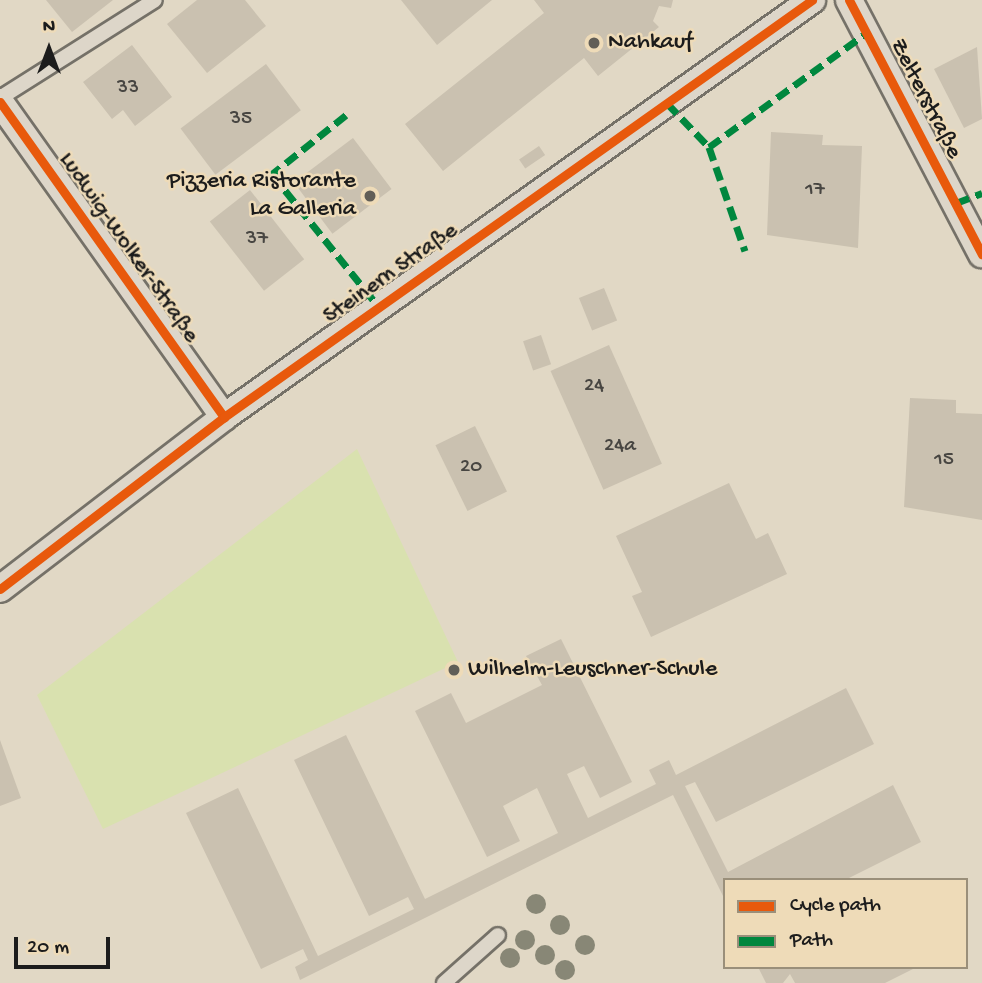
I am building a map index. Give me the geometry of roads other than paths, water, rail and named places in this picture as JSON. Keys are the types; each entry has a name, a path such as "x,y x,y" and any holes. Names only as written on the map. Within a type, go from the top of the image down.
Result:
{"street":[{"name":"Steinern Straße","path":"0,589 224,416 812,0"},
{"name":"Zelterstraße","path":"849,0 982,254"},
{"name":"Ludwig-Wolker-Straße","path":"0,100 224,416"}],"lane":[{"path":"0,100 155,0"},
{"path":"444,983 498,935"}],"place":[{"name":"Nahkauf","path":"594,43"},
{"name":"Pizzeria Ristorante La Galleria","path":"370,196"},
{"name":"Wilhelm-Leuschner-Schule","path":"454,670"}]}
